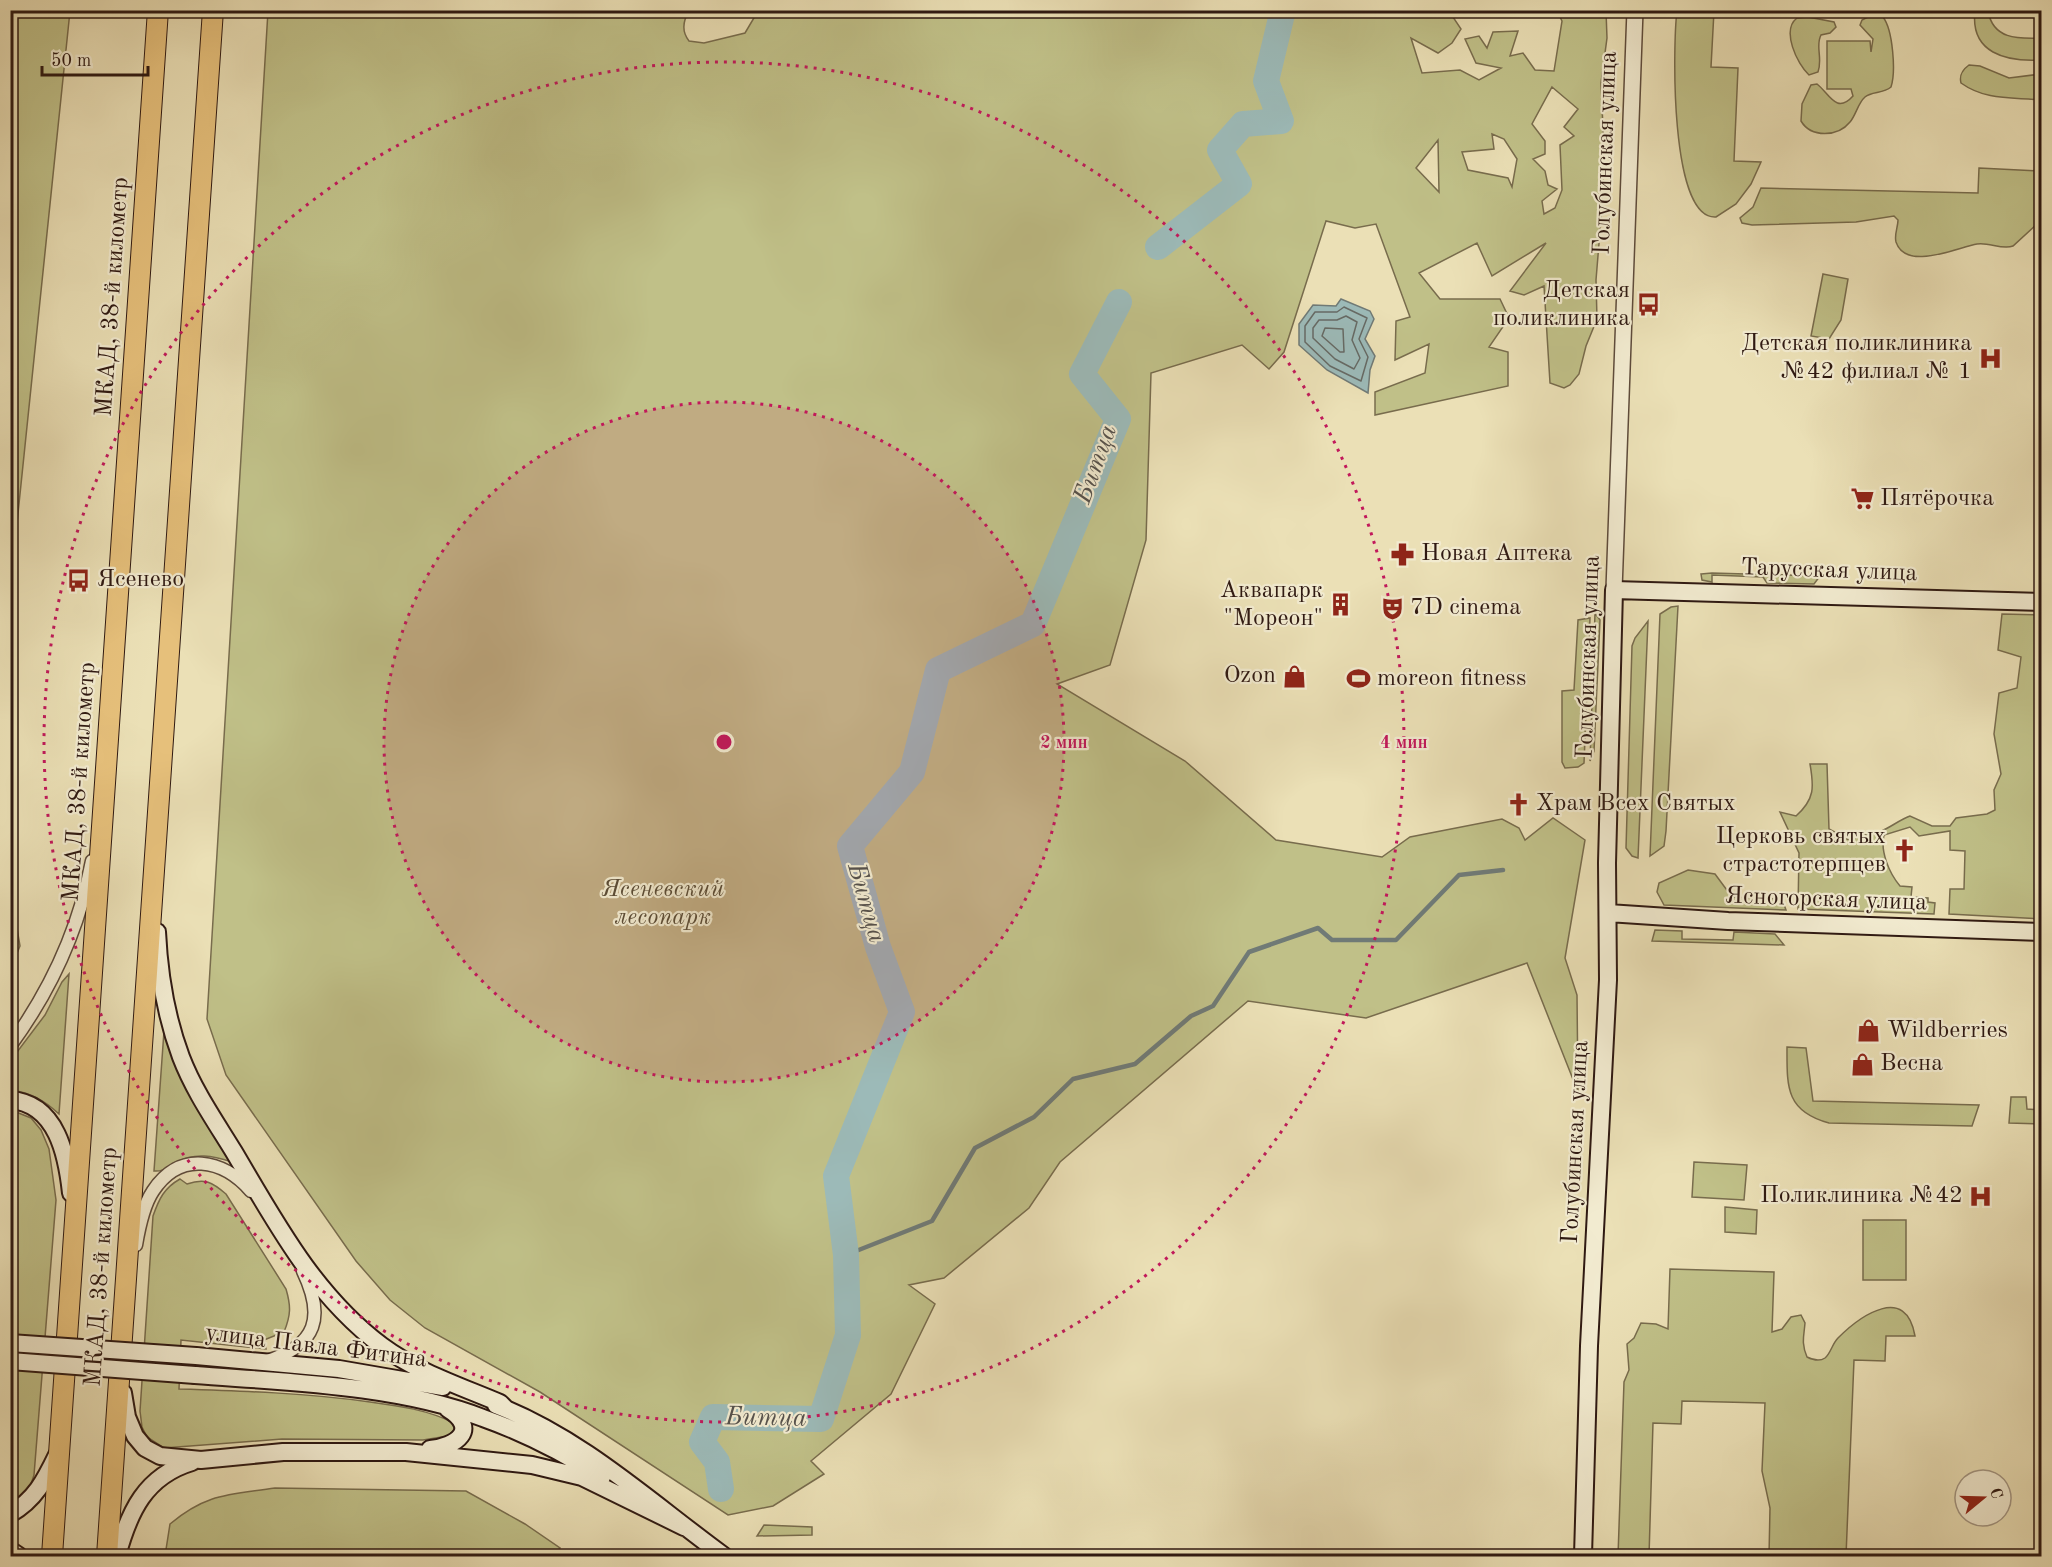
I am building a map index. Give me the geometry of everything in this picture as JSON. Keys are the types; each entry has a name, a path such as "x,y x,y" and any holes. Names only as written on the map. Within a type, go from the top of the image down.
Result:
{"highway":[{"name":"МКАД, 38-й километр","path":"52,1557 158,10"},
{"name":"МКАД, 38-й километр","path":"107,1557 213,10"}],"main road":[{"name":"Тарусская улица","path":"1614,590 2042,602"},
{"name":"Голубинская улица","path":"1583,1557 1589,1346 1608,980 1614,590"},
{"path":"154,874 158,958 173,1032 190,1076 261,1202 296,1257 340,1309 381,1346 413,1367 500,1402 506,1409"},
{"name":"Ясногорская улица","path":"1608,914 1749,922 2042,932"},
{"path":"10,1100 20,1100 35,1107 48,1119 61,1142 71,1198 72,1271"},
{"path":"123,1329 123,1395 135,1436 145,1448 160,1456 201,1460 283,1452 406,1452 532,1465 573,1474 684,1527"},
{"name":"улица Павла Фитина","path":"10,1342 263,1362 400,1378 444,1387 506,1409 573,1444 619,1475 724,1557"},
{"name":"улица Павла Фитина","path":"10,1361 338,1388 442,1405 482,1417 571,1457 684,1527"},
{"path":"406,1452 444,1448 457,1442 463,1434 463,1424 458,1415 442,1405"},
{"path":"10,1514 24,1506 37,1494 59,1452"},
{"path":"117,1557 124,1528 135,1505 147,1488 164,1474 201,1460"},
{"path":"10,1550 19,1557"}],"street":[{"name":"Голубинская улица","path":"1614,590 1635,10"},
{"path":"10,1046 33,1015 74,932 88,880 104,795"},
{"path":"123,1329 142,1214 153,1192 164,1178 195,1163 211,1163 225,1168 241,1180 261,1202"},
{"path":"263,1362 297,1349 314,1325 316,1308 312,1289 296,1257"}],"green space":[{"path":"10,11 70,11 11,581"},
{"name":"Ясеневский лесопарк","path":"268,11 689,11 684,26 689,41 704,43 745,33 758,11 1449,11 1461,29 1452,43 1438,53 1411,38 1422,73 1460,70 1479,80 1501,68 1476,63 1465,39 1479,36 1487,48 1493,32 1518,31 1510,56 1523,53 1535,70 1554,71 1562,21 1557,11 1606,11 1607,38 1601,83 1604,151 1596,280 1597,319 1586,346 1579,374 1570,385 1564,388 1550,383 1544,286 1524,295 1510,291 1546,243 1492,276 1477,243 1419,273 1440,299 1500,299 1509,318 1489,347 1508,352 1508,386 1375,415 1375,392 1425,373 1429,344 1395,360 1396,321 1410,317 1376,224 1355,228 1326,221 1284,352 1269,369 1242,345 1151,373 1146,540 1110,665 1057,684 1185,761 1276,840 1382,857 1410,837 1502,819 1519,828 1525,840 1553,818 1585,840 1565,958 1577,995 1578,1092 1527,963 1366,1018 1248,1001 1060,1162 1029,1208 944,1278 909,1285 935,1304 891,1394 811,1461 824,1474 773,1506 728,1515 540,1392 425,1328 390,1300 356,1261 226,1075 207,1019","holes":["1552,87 1578,109 1564,127 1574,136 1560,145 1562,190 1555,208 1544,214 1542,201 1557,189 1548,185 1545,171 1533,159 1545,154 1545,141 1532,124","1492,134 1504,139 1517,159 1512,187 1508,178 1468,170 1462,152 1494,149","1438,140 1439,192 1416,168"]},
{"path":"1677,11 1714,11 1711,67 1738,68 1734,161 1761,162 1751,184 1736,204 1716,217 1701,210 1690,190 1682,161 1675,91"},
{"path":"1975,11 1988,11 1995,27 2007,35 2041,38 2041,60 2015,59 1993,52 1978,37"},
{"path":"1872,15 1883,17 1889,31 1893,62 1891,87 1865,97 1850,122 1839,131 1818,133 1805,127 1801,121 1802,104 1811,85 1817,84 1837,103 1847,101 1853,96 1851,89 1827,89 1827,41 1870,41 1871,52 1873,39 1860,25 1862,20"},
{"path":"1808,17 1834,22 1836,27 1830,33 1821,35 1818,72 1809,75 1792,47 1790,30 1797,18"},
{"path":"1969,65 1980,66 2009,78 2041,74 2041,100 2000,97 1970,89 1960,80 1962,73"},
{"path":"1979,168 2041,171 2041,225 2037,224 2013,246 1977,244 1921,257 1902,251 1896,242 1898,220 1894,216 1856,222 1752,225 1742,223 1740,218 1753,207 1761,188 1978,193"},
{"path":"1823,274 1848,279 1841,320 1829,339 1811,336"},
{"path":"1701,574 1820,576 1814,584 1767,583 1763,577 1712,575 1712,582 1702,580"},
{"path":"1678,606 1666,831 1664,846 1650,856 1660,614 1671,607"},
{"path":"1595,613 1600,620 1594,751 1590,761"},
{"path":"2002,614 2041,615 2041,919 1949,914 1950,889 1964,889 1965,851 1950,850 1950,831 1919,836 1910,827 1884,835 1884,855 1892,875 1900,886 1912,887 1911,897 1928,898 1928,902 1935,903 1934,914 1798,909 1799,853 1780,812 1796,816 1807,804 1812,792 1810,764 1827,764 1829,829 1851,841 1883,830 1910,816 1932,826 1950,826 1956,818 1987,814 1995,810 1994,790 2001,774 1994,734 1999,693 2017,688 2021,657 1998,650"},
{"path":"1590,618 1584,763 1578,767 1565,768 1562,762 1562,691 1574,690 1578,620"},
{"path":"1648,621 1638,858 1632,856 1626,848 1632,646"},
{"path":"1688,870 1715,874 1732,897 1782,899 1786,910 1664,905 1657,892 1659,883"},
{"path":"16,923 20,946 11,968 11,929"},
{"path":"1655,930 1682,931 1682,939 1733,940 1734,932 1775,934 1784,945 1652,941"},
{"path":"69,974 59,1114 37,1098 11,1090 11,1060 45,1015 62,982"},
{"path":"164,1031 182,1080 232,1162 197,1156 183,1159 163,1170 154,1171"},
{"path":"1787,1047 1806,1048 1813,1101 1979,1105 1972,1126 1829,1123 1815,1118 1796,1104 1792,1095 1787,1074"},
{"path":"2011,1097 2026,1097 2027,1109 2041,1110 2041,1124 2009,1123"},
{"path":"11,1110 31,1118 41,1130 49,1149 56,1200 34,1475 29,1490 11,1506"},
{"path":"1694,1162 1747,1165 1744,1200 1692,1197"},
{"path":"180,1179 187,1184 199,1181 208,1182 226,1194 286,1289 289,1310 284,1332 264,1340 266,1349 181,1340 179,1389 299,1394 392,1405 424,1412 454,1423 454,1430 448,1436 423,1440 282,1439 164,1448 147,1437 142,1427 140,1411 153,1216 163,1194"},
{"path":"1725,1207 1757,1210 1756,1234 1725,1232"},
{"path":"1863,1220 1906,1220 1906,1280 1863,1280"},
{"path":"1670,1269 1774,1272 1772,1332 1782,1329 1791,1317 1801,1315 1805,1323 1803,1340 1805,1352 1807,1357 1814,1360 1825,1358 1834,1343 1848,1329 1858,1321 1882,1309 1893,1308 1902,1311 1910,1320 1915,1336 1886,1336 1885,1361 1854,1360 1846,1556 1769,1556 1770,1508 1762,1471 1765,1403 1682,1401 1681,1424 1653,1423 1649,1556 1618,1556 1624,1382 1629,1370 1627,1344 1634,1338 1641,1323 1656,1324 1668,1329"},
{"path":"275,1488 466,1491 525,1524 560,1548 554,1556 165,1556 170,1524 183,1514 219,1497"},
{"path":"764,1525 812,1527 812,1535 757,1536"},
{"path":"780,1550 822,1552 821,1556 777,1556"}],"water":[{"path":"1341,299 1370,311 1374,319 1365,339 1375,356 1370,370 1368,393 1327,370 1299,345 1299,324 1313,305 1336,306"}],"waterway":[{"name":"Битца","path":"1158,247 1239,184 1220,150 1243,124 1281,121 1266,81 1283,10"},
{"name":"Битца","path":"721,1489 717,1462 702,1442 713,1417 821,1419 848,1335 846,1255 836,1176 902,1012 878,947 850,846 912,772 938,670 1033,624 1118,419 1082,374 1119,302"},
{"path":"846,1255 932,1221 975,1148 1034,1117 1073,1079 1135,1064 1191,1016 1213,1006 1249,952 1318,928 1332,940 1396,940 1459,875 1503,870"}],"place":[{"name":"Детская поликлиника","path":"1648,305"},
{"name":"Детская поликлиника №42 филиал № 1","path":"1990,358"},
{"name":"Пятёрочка","path":"1862,499"},
{"name":"Новая Аптека","path":"1403,554"},
{"name":"Ясенево","path":"79,580"},
{"name":"Аквапарк \"Мореон\"","path":"1341,605"},
{"name":"7D cinema","path":"1392,608"},
{"name":"Ozon","path":"1294,676"},
{"name":"moreon fitness","path":"1359,679"},
{"name":"Храм Всех Святых","path":"1518,804"},
{"name":"Церковь святых страстотерпцев","path":"1904,851"},
{"name":"Wildberries","path":"1869,1031"},
{"name":"Весна","path":"1862,1064"},
{"name":"Поликлиника №42","path":"1981,1196"}]}
